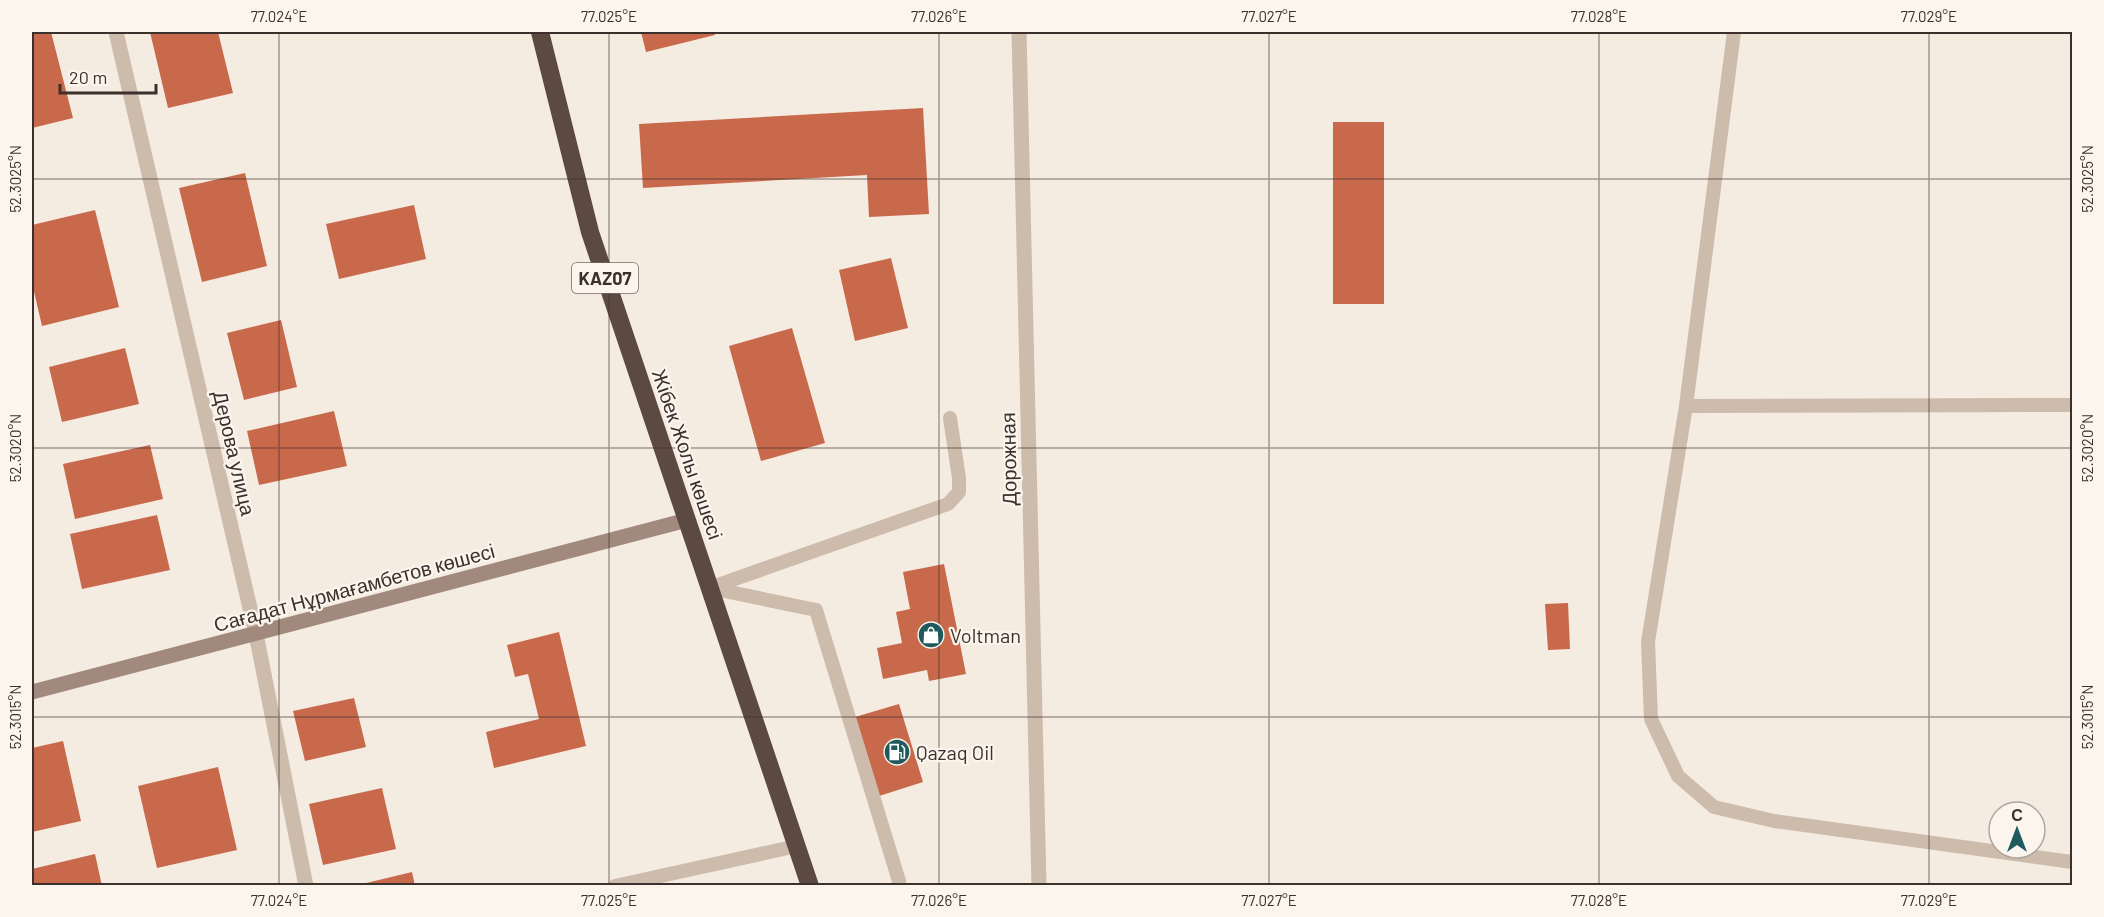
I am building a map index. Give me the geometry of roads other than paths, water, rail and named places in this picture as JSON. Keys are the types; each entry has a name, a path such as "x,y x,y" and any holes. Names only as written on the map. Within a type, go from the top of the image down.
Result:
{"highway":[{"name":"Жібек Жолы көшесі","path":"540,32 590,232 810,885"}],"main road":[{"name":"Сағадат Нұрмағамбетов көшесі","path":"32,692 687,520"}],"street":[{"name":"Дерова улица","path":"116,32 256,634 306,885"},
{"name":"Дорожная","path":"1019,32 1039,885"}],"lane":[{"path":"1734,32 1686,406 1648,642 1651,719 1678,777 1714,807 1774,821 2073,862"},
{"path":"1686,406 2073,405"},
{"path":"710,588 948,504 959,492 950,418"},
{"path":"710,588 816,610 899,881 898,885"},
{"path":"615,885 797,846"}],"place":[{"name":"Voltman","path":"931,635"},
{"name":"Qazaq Oil","path":"897,752"}]}
